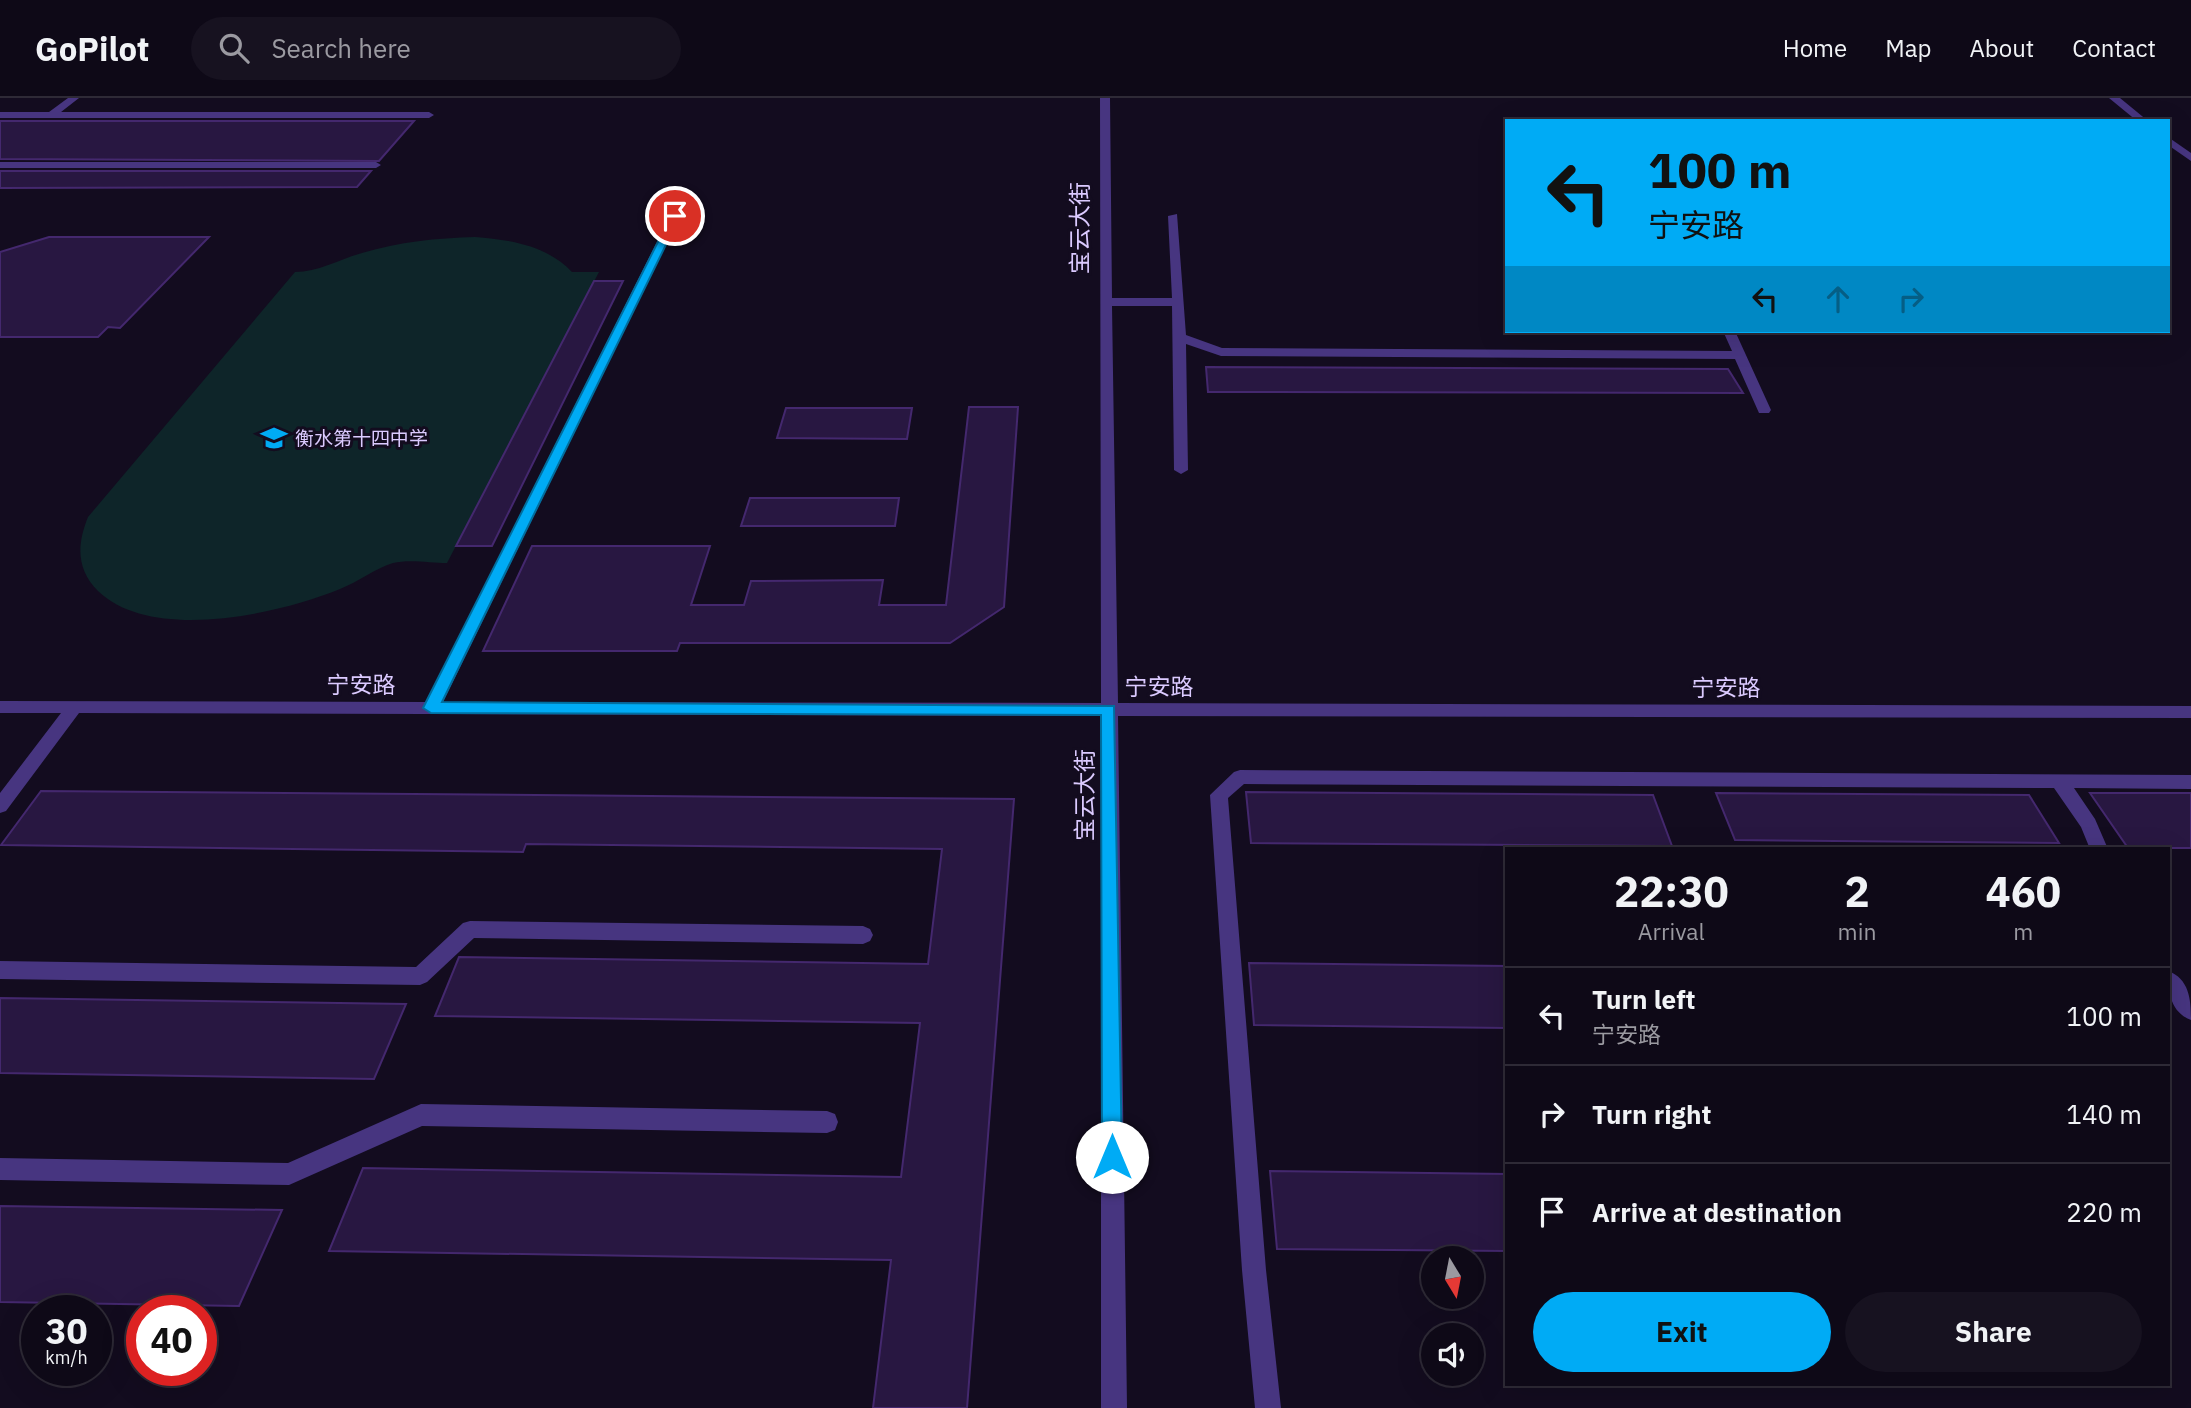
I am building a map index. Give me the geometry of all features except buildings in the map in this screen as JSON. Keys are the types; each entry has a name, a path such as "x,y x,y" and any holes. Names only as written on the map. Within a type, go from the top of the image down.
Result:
{"street":[{"path":"51,115 74,98"},
{"name":"宝云大街","path":"1105,98 1114,1408"},
{"path":"2113,98 2140,119"},
{"path":"286,115 295,107"},
{"path":"0,115 429,115"},
{"path":"2170,142 2191,158"},
{"path":"0,165 376,165"},
{"path":"431,708 675,216"},
{"path":"1172,216 1180,337 1181,470"},
{"path":"1105,302 1178,302"},
{"path":"1730,333 1764,410"},
{"path":"1180,337 1221,352 1740,355"},
{"name":"宁安路","path":"0,707 2191,712"},
{"path":"0,806 75,707"},
{"path":"1268,1408 1254,1270 1219,795 1240,778 2191,782"},
{"path":"2059,781 2089,824 2098,847"},
{"path":"0,970 419,976 470,929 863,935"},
{"path":"2170,983 2191,1011"},
{"path":"0,1169 289,1174 421,1115 827,1122"}],"green space":[{"path":"475,237 515,242 539,250 572,272 599,272 447,563 393,563 347,586 314,598 284,607 216,619 182,620 150,616 121,607 98,591 82,565 82,537 88,517 295,272 321,268 390,246"}],"place":[{"name":"衡水第十四中学","path":"274,438"}],"route":[{"path":"675,216 431,708 1108,710 1112,1157"}]}
